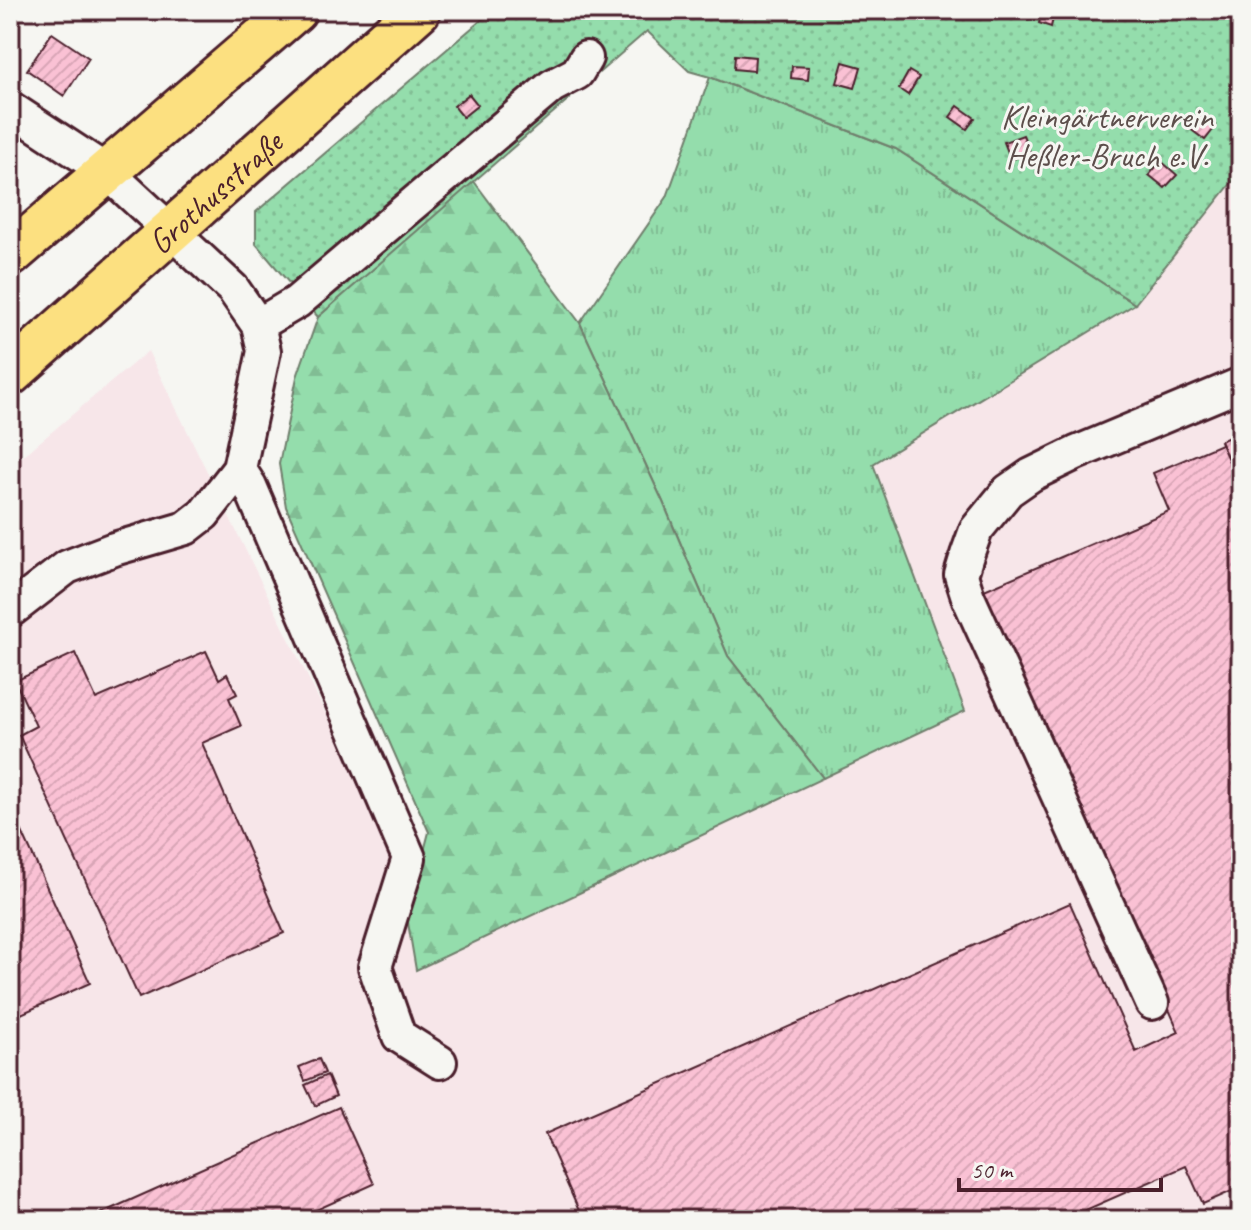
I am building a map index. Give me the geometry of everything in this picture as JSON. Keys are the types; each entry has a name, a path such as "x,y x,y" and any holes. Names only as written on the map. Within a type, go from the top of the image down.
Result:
{"main road":[{"path":"10,255 295,10"},
{"name":"Grothusstraße","path":"10,374 419,10"}],"street":[{"path":"258,325 297,302 552,86 577,73 586,58"},
{"path":"10,108 106,171 171,229 233,289 258,325 264,351 239,469 204,514 186,528 114,549 67,567 10,611"},
{"path":"1152,1003 968,597 961,575 976,530 1008,491 1031,475 1241,384"},
{"path":"239,469 250,486 409,858 375,967 399,1036 440,1062"}],"shaded area":[{"path":"1241,171 1241,1220 10,1220 10,467 148,351 398,861 417,970 965,711 873,464 1135,304"}],"green space":[{"name":"Kleingärtnerverein Heßler-Bruch e.V.","path":"493,10 1241,10 1241,171 1135,304 896,149 689,71 647,31 318,317 256,244 256,212"},
{"path":"710,77 896,149 1135,304 873,464 965,711 823,778 728,656 663,502 580,323 667,197"},
{"path":"473,180 580,323 663,502 728,656 823,778 416,970 407,917 429,832 286,507 279,464 297,377 318,317"}],"building":[{"path":"1043,10 1055,10 1051,27 1039,23"},
{"path":"52,33 89,58 64,96 27,70"},
{"path":"735,55 755,57 754,71 734,69"},
{"path":"843,62 861,67 855,88 837,83"},
{"path":"792,66 809,67 808,80 791,78"},
{"path":"909,71 919,77 908,95 899,89"},
{"path":"1241,73 1241,93 1231,85"},
{"path":"469,94 478,105 463,117 454,106"},
{"path":"958,106 975,118 967,129 950,117"},
{"path":"1200,113 1216,126 1205,140 1189,128"},
{"path":"1023,135 1030,152 1011,160 1004,142"},
{"path":"1161,161 1177,175 1165,188 1149,175"},
{"path":"1241,432 1241,488 1220,441"},
{"path":"1221,444 1241,488 1241,1187 1203,1204 1186,1166 1063,1220 583,1220 545,1134 1070,903 1136,1052 1179,1032 984,590 1169,511 1153,473"},
{"path":"206,651 219,679 227,674 237,694 229,698 241,726 202,743 284,933 139,998 19,735 36,726 15,681 75,653 96,699"},
{"path":"10,805 90,983 10,1019"},
{"path":"319,1059 325,1073 305,1081 299,1067"},
{"path":"327,1075 336,1096 315,1106 305,1085"},
{"path":"339,1107 374,1184 294,1220 86,1220"}]}
